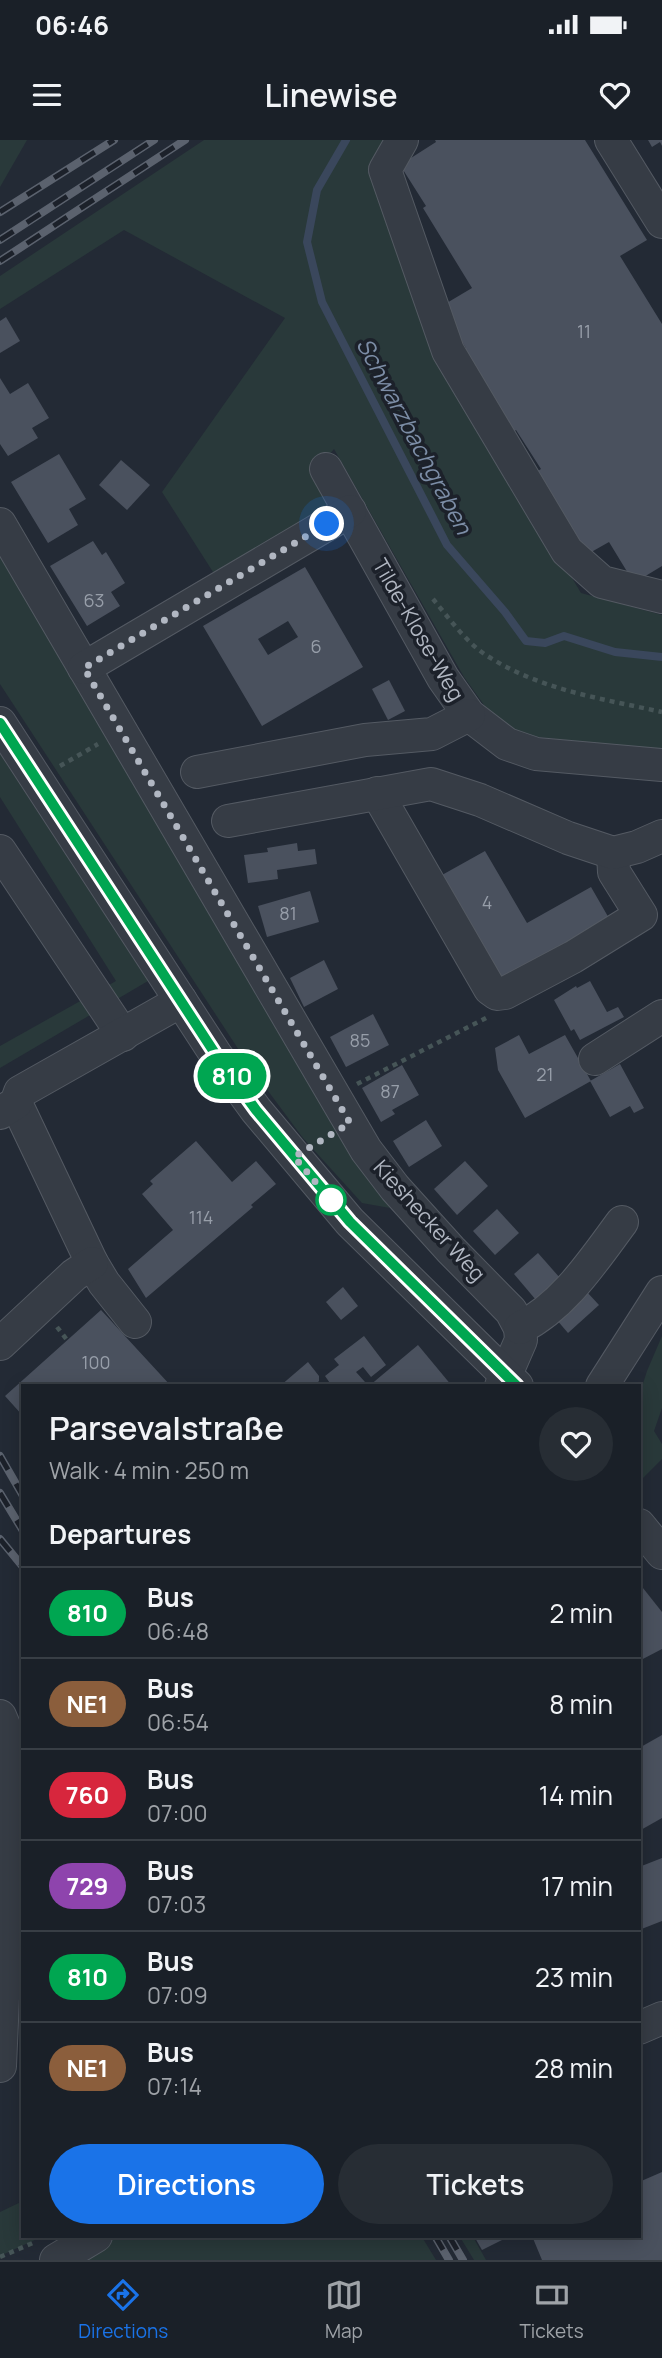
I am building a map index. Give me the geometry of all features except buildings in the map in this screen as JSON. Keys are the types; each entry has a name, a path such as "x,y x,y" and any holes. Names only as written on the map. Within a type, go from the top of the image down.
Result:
{"street":[{"path":"402,140 386,170 448,351 567,551 602,582 662,597"},
{"path":"611,140 662,222"},
{"name":"Tilde-Klose-Weg","path":"326,469 443,678 468,715 507,744 536,754 662,765"},
{"path":"84,668 350,511"},
{"name":"Kieshecker Weg","path":"0,524 366,1150 395,1188 511,1311 520,1328"},
{"path":"197,772 365,740 432,734 468,715"},
{"path":"0,723 216,1055 256,1110 350,1222 508,1382 521,1340 520,1328 538,1319 577,1281 622,1222"},
{"path":"228,821 431,784 480,800 568,838 613,853 637,847 662,835"},
{"path":"377,793 491,989 497,994 505,993 573,957 641,915 614,872 613,853"},
{"path":"3,860 123,1035"},
{"path":"135,1322 92,1263 8,1108 20,1092 181,1001"},
{"path":"595,1059 662,1016"},
{"path":"0,1344 74,1275 92,1263"},
{"path":"603,1384 662,1292"},
{"path":"641,1527 662,1553"},
{"path":"0,1716 14,1749 0,2066"},
{"path":"641,2027 662,2018"},
{"path":"56,2260 93,2238"}],"path":[{"path":"432,597 459,630 487,656 553,687 662,712"},
{"path":"59,767 103,742"},
{"path":"334,1096 491,1016"},
{"path":"0,2257 40,2238"}],"shaded area":[{"path":"0,140 27,140 0,187"},
{"path":"204,140 390,140 440,356 581,593 662,615 662,750 527,736 503,724 484,705 464,677 334,449 319,467 331,495 328,509 220,583 162,492 285,318 124,230 0,309 0,276"},
{"path":"0,533 390,1208 362,1203 303,1138 248,1064 0,684"},
{"path":"0,754 148,981 0,1068 0,1046 116,981 0,797"},
{"path":"662,1336 662,1408 654,1431 662,1444 662,1459 641,1480 641,1390"},
{"path":"21,2202 21,2238 39,2238 0,2256 0,2212"},
{"path":"110,2238 423,2238 436,2260 77,2260"},
{"path":"461,2238 474,2238 486,2260 474,2260"}],"waterway":[{"name":"Schwarzbachgraben","path":"346,140 317,190 307,242 322,302 447,545 505,612 526,641 545,643 564,636 615,652 662,657"}],"railway":[{"path":"0,212 114,140"},
{"path":"0,240 154,140"},
{"path":"0,261 185,140"},
{"path":"0,1456 21,1493"},
{"path":"0,1493 21,1528"},
{"path":"0,1539 21,1565"},
{"path":"436,2238 449,2260"},
{"path":"450,2238 463,2260"}],"bus line":[{"name":"810","path":"0,723 216,1055 256,1110 350,1222 515,1384"}],"route":[{"path":"327,524 84,668 350,1123 294,1157 331,1200"}]}
